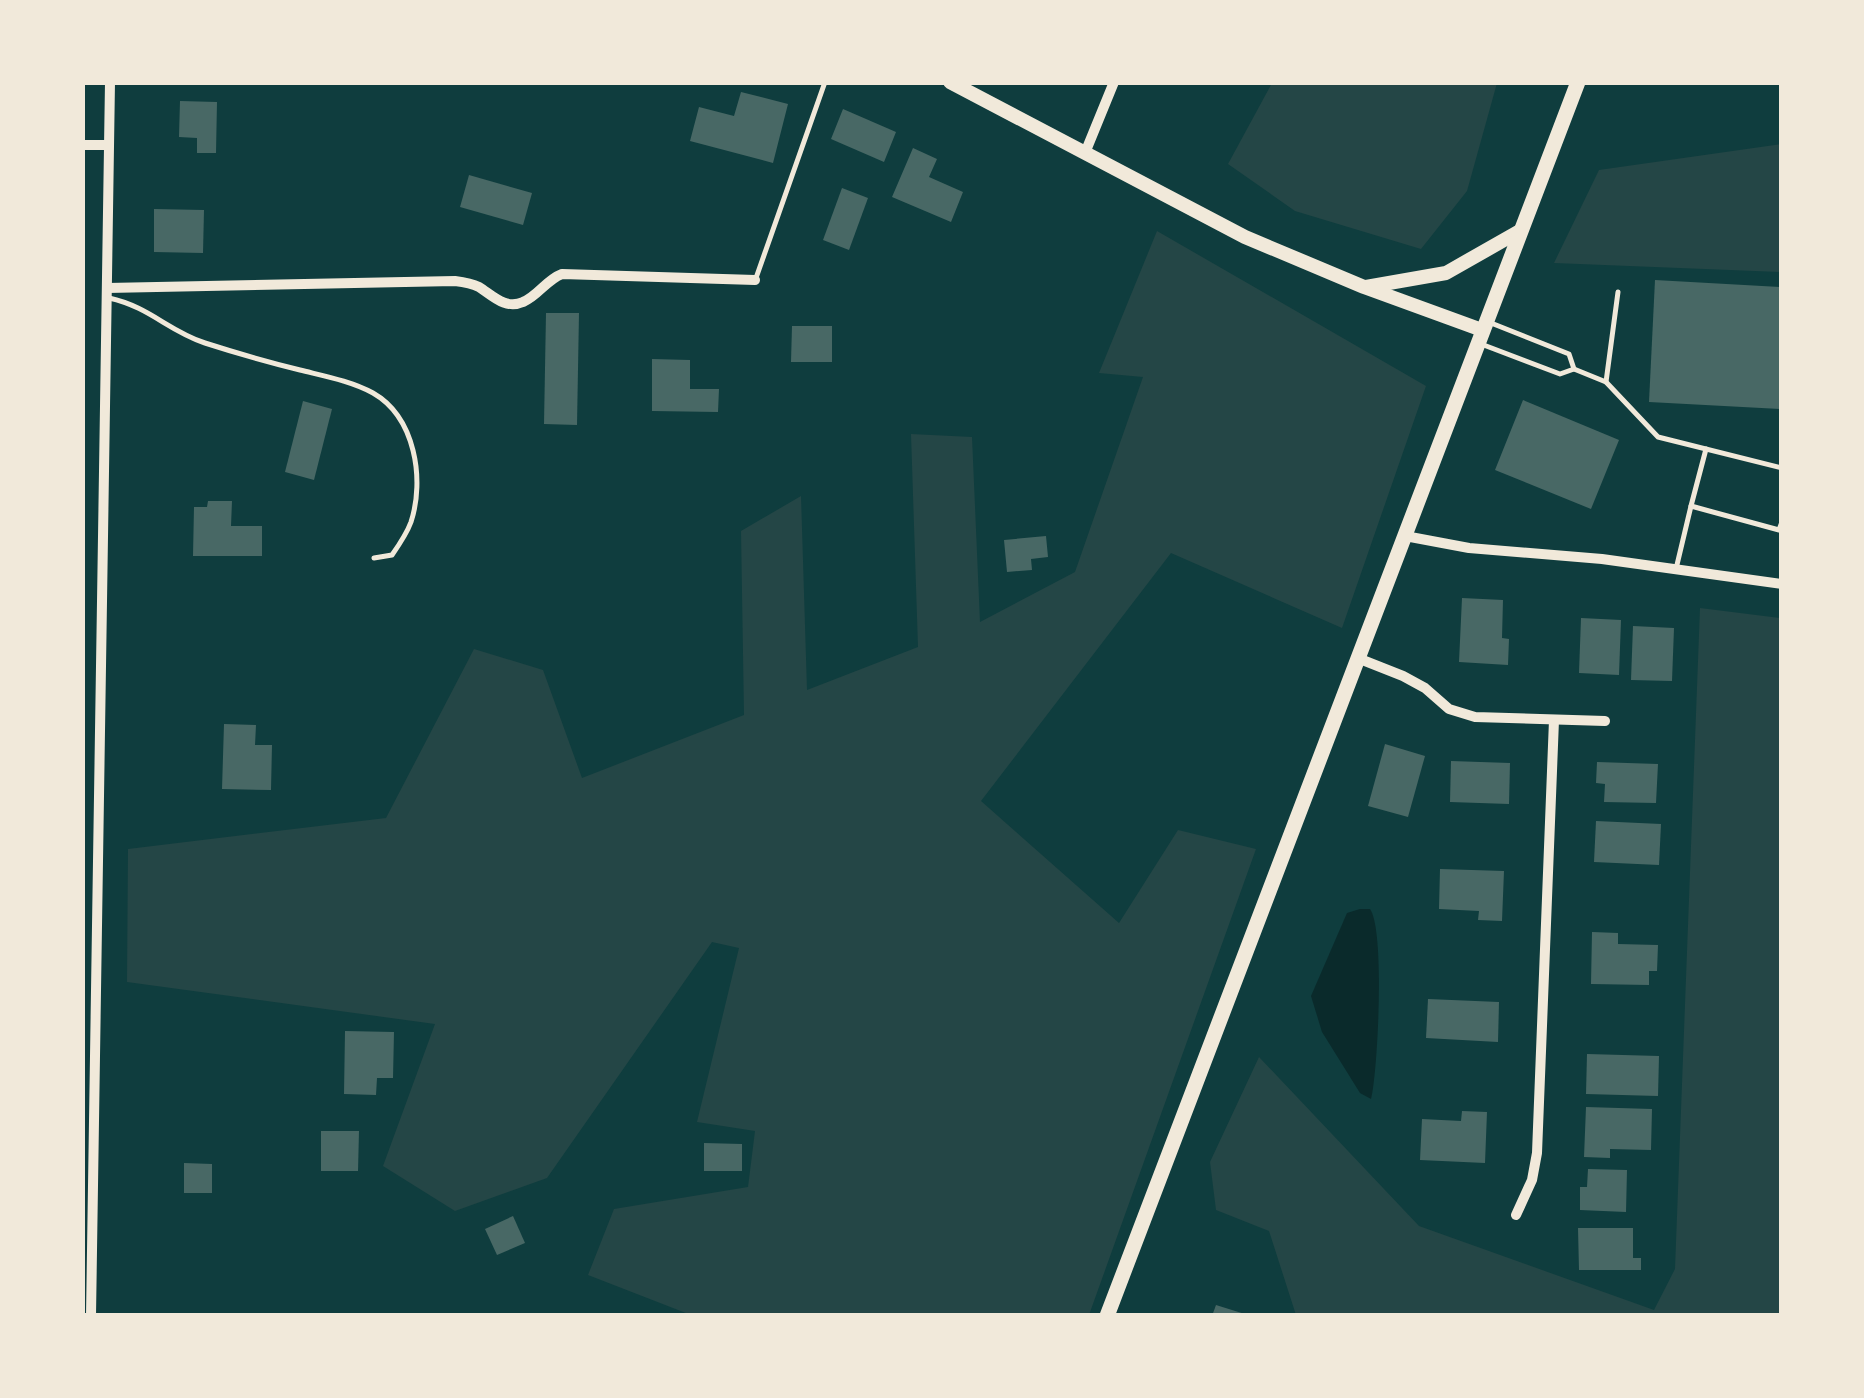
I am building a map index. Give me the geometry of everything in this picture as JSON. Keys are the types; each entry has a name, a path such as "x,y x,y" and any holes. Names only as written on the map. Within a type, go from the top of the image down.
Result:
{"main road":[{"path":"1107,1316 1578,82"}],"street":[{"path":"91,1316 88,1150 110,82"},
{"path":"950,82 1245,237 1482,331"},
{"path":"1085,153 1114,82"},
{"path":"82,145 108,145"},
{"path":"1364,287 1446,274 1518,232"},
{"path":"106,293 455,281 475,284 500,302 512,304 524,302 562,274 755,280"},
{"path":"1405,536 1469,548 1782,584"},
{"path":"1360,658 1425,688 1449,709 1474,717 1605,720"},
{"path":"1516,1215 1532,1180 1537,1153 1554,720"}],"lane":[{"path":"755,280 826,82"},
{"path":"1606,382 1618,292"},
{"path":"106,293 135,304 186,337 343,381 375,394 394,412 410,437 416,460 417,496 410,525 392,555 374,558"},
{"path":"1482,331 1560,374 1574,369 1606,382 1658,437 1782,468"},
{"path":"1482,331 1569,354 1574,369"},
{"path":"1676,569 1706,450"},
{"path":"1691,506 1779,530 1782,522"}],"shaded area":[{"path":"1272,82 1497,83 1467,191 1421,249 1295,211 1228,164"},
{"path":"1781,144 1781,272 1554,263 1599,170"},
{"path":"1157,231 1426,386 1342,628 1171,553 981,801 1119,923 1178,830 1256,849 1089,1315 691,1315 588,1275 614,1209 748,1187 755,1131 697,1122 739,948 712,942 547,1178 455,1211 383,1166 435,1024 127,982 128,849 386,818 474,649 543,670 582,778 744,715 741,531 801,496 807,690 918,647 911,434 972,437 980,622 1075,572 1143,377 1099,373"},
{"path":"1700,608 1781,618 1781,1315 1296,1315 1269,1231 1216,1210 1210,1162 1259,1057 1419,1226 1654,1310 1675,1269"},
{"path":"1370,909 1375,922 1379,971 1371,1099 1360,1093 1322,1032 1311,996 1347,913"}],"building":[{"path":"741,92 788,104 773,163 690,141 699,107 734,116"},
{"path":"180,101 217,102 216,153 197,153 197,138 179,137"},
{"path":"843,109 896,132 884,162 831,139"},
{"path":"913,148 937,159 929,177 963,192 951,222 892,197"},
{"path":"469,175 532,193 523,225 460,207"},
{"path":"842,188 868,198 849,250 823,240"},
{"path":"154,209 204,210 203,253 154,252"},
{"path":"1655,280 1782,287 1782,409 1649,402"},
{"path":"546,313 579,313 577,425 544,424"},
{"path":"792,326 832,326 832,362 791,362"},
{"path":"652,359 690,360 690,389 719,389 718,412 652,411"},
{"path":"1523,400 1619,440 1591,509 1495,470"},
{"path":"303,401 332,409 314,480 285,472"},
{"path":"208,501 232,501 231,526 262,526 262,556 193,556 194,507 207,507"},
{"path":"1046,536 1048,557 1031,559 1032,570 1007,572 1004,540"},
{"path":"1462,598 1503,600 1502,638 1509,639 1508,665 1459,662"},
{"path":"1581,618 1621,620 1619,675 1579,673"},
{"path":"1633,626 1674,628 1672,681 1631,680"},
{"path":"224,724 256,725 255,745 272,745 271,790 222,789"},
{"path":"1385,744 1425,756 1408,817 1368,806"},
{"path":"1451,761 1510,763 1509,804 1450,802"},
{"path":"1597,762 1658,764 1656,803 1604,802 1605,784 1596,783"},
{"path":"1596,821 1661,824 1659,865 1594,862"},
{"path":"1440,869 1504,871 1502,921 1478,920 1479,911 1439,909"},
{"path":"1592,932 1618,933 1618,944 1658,945 1657,971 1649,971 1649,985 1591,984"},
{"path":"1428,999 1499,1002 1498,1042 1426,1038"},
{"path":"345,1031 394,1032 393,1078 377,1078 376,1095 344,1094"},
{"path":"1587,1054 1659,1056 1658,1096 1586,1094"},
{"path":"1586,1107 1652,1109 1651,1150 1610,1149 1610,1158 1584,1157"},
{"path":"1462,1111 1487,1112 1485,1163 1420,1160 1422,1119 1461,1121"},
{"path":"321,1131 359,1131 358,1171 321,1171"},
{"path":"704,1143 742,1144 742,1171 704,1171"},
{"path":"184,1163 212,1164 212,1193 184,1193"},
{"path":"1588,1169 1627,1170 1626,1212 1580,1210 1580,1187 1587,1187"},
{"path":"513,1216 525,1243 497,1255 485,1229"},
{"path":"1578,1228 1633,1228 1633,1258 1641,1258 1641,1270 1579,1270"},
{"path":"1216,1305 1248,1315 1248,1316 1212,1316"}]}
